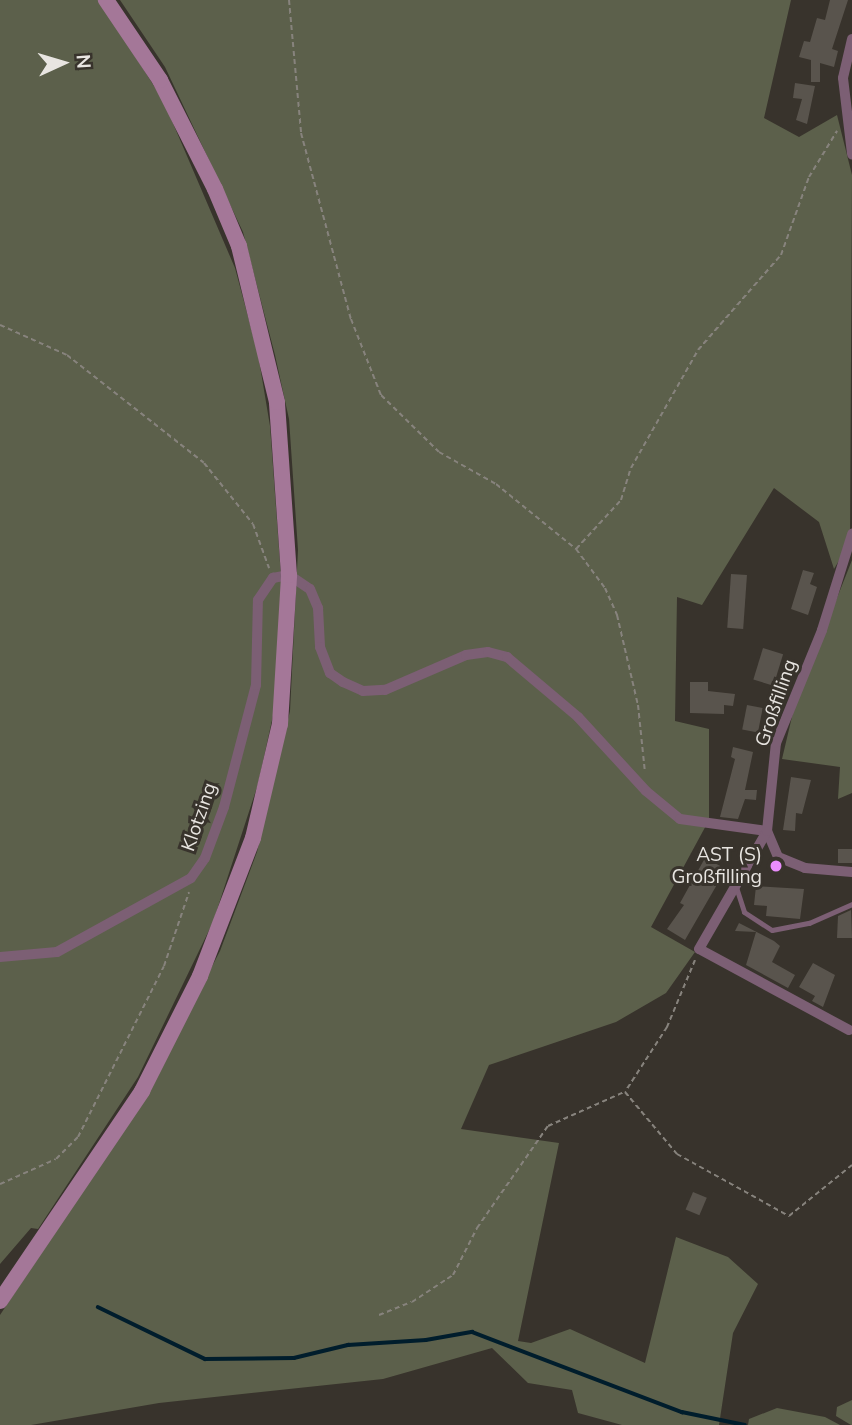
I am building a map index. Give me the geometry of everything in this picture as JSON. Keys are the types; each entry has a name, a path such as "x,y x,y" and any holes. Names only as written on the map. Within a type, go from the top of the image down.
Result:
{"main road":[{"path":"0,1301 142,1091 225,920 253,838 280,724 281,577 277,402 239,246 160,80 106,0"}],"street":[{"path":"852,38 843,78 845,118 852,154"},
{"name":"Großfilling","path":"699,949 767,831 776,743 822,629 852,534"},
{"path":"281,577 310,589 318,608 320,647 330,673 343,682 363,691 385,690 466,655 488,652 507,657 578,716 646,791 680,819 767,831 778,857 805,868 852,872"},
{"name":"Klotzing","path":"0,957 57,952 191,878 205,858 224,807 256,685 258,600 281,577"},
{"path":"699,949 849,1030"}],"lane":[{"path":"736,887 744,912 772,930 809,923 852,904"}],"path":[{"path":"289,0 301,133 351,319 381,395 439,452 496,484 576,549 605,588 617,615 638,705 646,791"},
{"path":"576,549 621,500 631,468 698,350 781,255 809,177 845,118"},
{"path":"0,325 67,355 204,463 253,524 281,577"},
{"path":"0,1184 56,1159 78,1137 164,966 181,922 191,878"},
{"path":"379,1315 412,1302 453,1275 477,1227 548,1126 625,1092 667,1027 699,949"},
{"path":"625,1092 677,1154 789,1216 852,1166"}],"green space":[{"path":"0,0 99,0 163,100 235,268 258,354 270,426 283,603 274,711 258,784 213,922 138,1077 38,1229 31,1228 0,1264"},
{"path":"120,0 791,0 764,118 799,137 837,115 852,175 850,542 834,569 819,522 774,488 702,605 677,597 675,721 709,729 709,820 651,927 695,952 666,993 616,1022 489,1065 461,1129 559,1143 518,1341 531,1343 570,1329 645,1363 676,1237 728,1257 758,1284 733,1333 719,1425 622,1425 578,1413 572,1390 528,1383 492,1348 383,1379 159,1403 31,1425 0,1425 0,1315 142,1102 220,951 257,852 290,711 298,550 289,419 275,355 243,232 165,67"},
{"path":"852,560 852,793 838,799 840,767 782,759 795,704"},
{"path":"852,1400 851,1425 836,1416 837,1407"},
{"path":"777,1408 825,1417 840,1425 748,1425 749,1419"}],"building":[{"path":"830,0 848,0 832,49 838,51 834,67 820,63 820,82 811,82 811,60 799,57 804,41 810,42 817,18 825,20"},
{"path":"795,83 815,86 807,124 796,120 802,99 793,98"},
{"path":"803,570 814,573 810,584 817,587 808,615 791,609"},
{"path":"731,574 747,575 743,629 727,628"},
{"path":"763,648 783,654 773,686 753,680"},
{"path":"690,682 708,682 708,691 735,694 733,706 724,705 724,714 690,713"},
{"path":"747,705 763,708 758,733 742,730"},
{"path":"733,747 753,752 745,790 757,790 756,800 745,799 738,819 720,817 735,759 731,757"},
{"path":"791,777 811,780 802,814 796,813 795,831 783,830"},
{"path":"838,849 852,849 852,863 838,863"},
{"path":"705,858 726,869 685,940 667,929 684,905 680,903"},
{"path":"756,886 804,889 800,919 766,916 767,906 754,905"},
{"path":"851,910 852,938 837,938 838,916"},
{"path":"739,923 774,941 780,946 772,962 795,975 788,988 746,965 756,932 735,931"},
{"path":"813,963 835,975 823,1007 812,1001 815,996 799,987"},
{"path":"693,1192 707,1198 699,1215 686,1209"}],"waterway":[{"path":"98,1307 205,1359 294,1358 348,1345 426,1340 472,1332 682,1412 745,1425"}],"place":[{"name":"AST (S) Großfilling","path":"776,866"}]}
